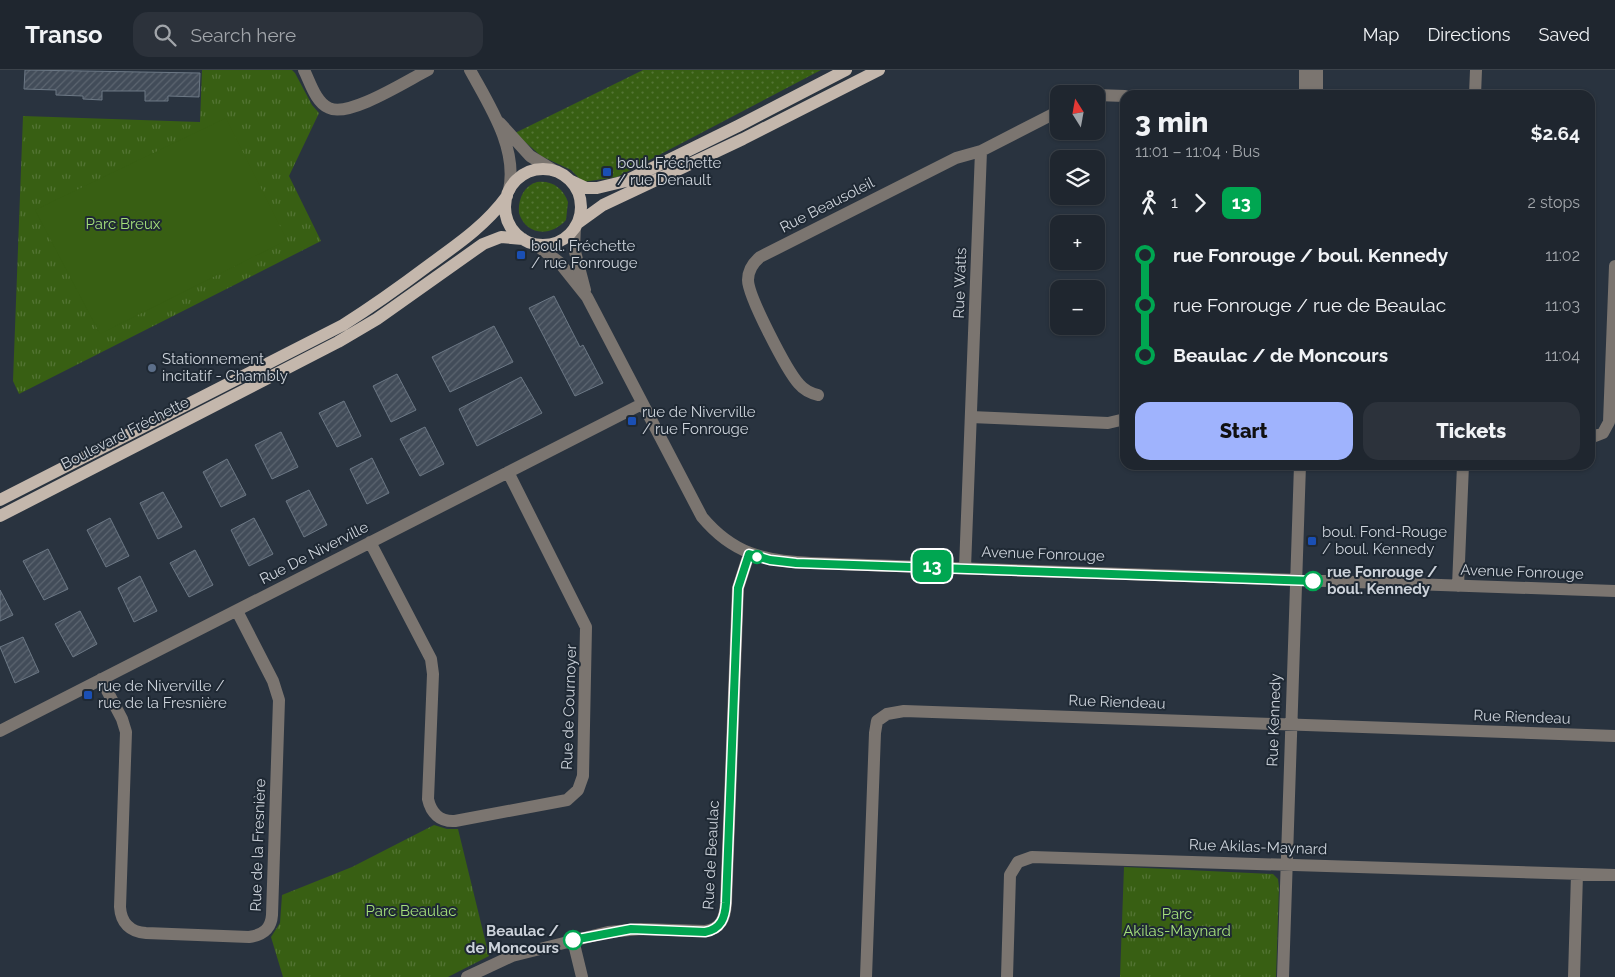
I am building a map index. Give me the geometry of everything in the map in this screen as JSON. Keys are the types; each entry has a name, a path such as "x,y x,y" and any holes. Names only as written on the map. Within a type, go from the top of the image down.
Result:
{"main road":[{"path":"846,70 730,130 626,180 597,188 586,188 553,170 537,169 524,174 508,193 505,209 509,222 517,234 536,245 556,243 603,205 743,140 880,70"},
{"path":"571,181 582,203 577,225"},
{"name":"Boulevard Fréchette","path":"0,500 343,325 476,230 493,214 508,193"},
{"name":"Boulevard Fréchette","path":"0,516 338,342 377,319 483,244 501,237 524,239"}],"street":[{"path":"304,70 321,102 329,109 340,110 355,106 428,70"},
{"path":"470,70 495,118 512,165 508,193"},
{"path":"1305,70 1305,90"},
{"path":"1317,90 1318,70"},
{"path":"1475,90 1476,70"},
{"path":"1105,95 1120,96"},
{"name":"Rue Beausoleil","path":"818,395 805,390 796,381 771,335 749,288 748,273 752,265 760,257 956,158 981,151 1050,116"},
{"path":"495,118 530,156 553,170"},
{"name":"Rue Watts","path":"965,568 981,151"},
{"path":"577,225 574,242 575,258 587,297"},
{"path":"536,245 559,262 587,297"},
{"path":"1595,436 1606,430 1610,419 1615,266"},
{"name":"Avenue Fonrouge","path":"587,297 702,517 720,535 749,554 770,560 796,563 1615,591"},
{"name":"Rue De Niverville","path":"0,731 642,404"},
{"path":"971,417 1108,423 1120,420"},
{"name":"Rue Kennedy","path":"1283,977 1300,470"},
{"path":"1458,586 1463,470"},
{"name":"Rue de Cournoyer","path":"370,542 431,659 433,674 428,799 433,812 444,820 455,821 567,800 578,790 583,776 586,627 508,472"},
{"name":"Rue de Beaulac","path":"467,977 504,959 573,940 631,929 705,932 715,929 723,920 726,903 738,588 749,554"},
{"name":"Rue de la Fresnière","path":"101,679 122,719 126,732 120,907 124,923 142,933 249,937 259,935 270,925 272,915 279,700 273,680 237,610"},
{"name":"Rue Riendeau","path":"866,977 875,733 878,721 883,716 904,711 1615,736"},
{"name":"Rue Akilas-Maynard","path":"1007,977 1010,875 1018,862 1027,858 1044,856 1615,875"},
{"path":"1574,977 1577,874"},
{"path":"573,940 582,977"}],"green space":[{"name":"Parc Breux","path":"202,70 292,70 295,73 312,105 319,113 289,176 321,241 19,394 13,381 23,116 200,122"},
{"path":"643,70 821,70 617,177 583,182 571,170 541,156 515,133"},
{"path":"226,118 287,240 100,334 35,210"},
{"path":"537,182 547,182 556,186 568,202 566,220 560,226 540,232 527,226 522,221 519,213 519,203 522,194 528,187"},
{"name":"Parc Beaulac","path":"434,825 447,829 458,829 489,956 448,977 283,977 271,937 280,923 282,895 352,867"},
{"name":"Parc Akilas-Maynard","path":"1124,867 1273,874 1278,879 1279,887 1276,977 1120,977"}],"building":[{"path":"25,70 200,73 199,97 168,96 168,101 145,101 145,91 102,91 102,100 83,99 83,96 56,95 56,90 24,89"},
{"path":"554,296 580,347 583,345 603,383 575,396 529,308"},
{"path":"494,326 513,362 450,392 432,357"},
{"path":"397,374 416,410 391,422 373,386"},
{"path":"521,377 542,413 477,446 459,409"},
{"path":"344,401 361,436 337,447 319,413"},
{"path":"425,427 444,464 420,476 400,439"},
{"path":"281,432 298,467 272,479 255,445"},
{"path":"372,458 389,493 367,504 350,469"},
{"path":"227,459 246,495 221,507 203,472"},
{"path":"309,490 327,525 304,537 286,501"},
{"path":"163,492 182,527 158,539 140,503"},
{"path":"110,518 129,556 106,567 87,530"},
{"path":"254,518 273,554 249,566 231,530"},
{"path":"48,549 68,589 44,600 23,561"},
{"path":"195,550 213,585 189,597 170,563"},
{"path":"140,576 157,611 134,622 118,588"},
{"path":"0,590 13,615 0,621"},
{"path":"80,611 97,644 73,657 55,624"},
{"path":"23,637 39,672 15,683 0,647"}],"bus line":[{"name":"13","path":"573,940 631,929 705,932 715,929 723,920 726,903 738,588 740,576 749,554 758,558 796,563 900,565 1313,581"}],"place":[{"name":"boul. Fréchette / rue Denault","path":"607,172"},
{"name":"boul. Fréchette / rue Fonrouge","path":"521,255"},
{"name":"Stationnement incitatif - Chambly","path":"152,368"},
{"name":"rue de Niverville / rue Fonrouge","path":"632,421"},
{"name":"boul. Fond-Rouge / boul. Kennedy","path":"1312,541"},
{"name":"rue Fonrouge / boul. Kennedy","path":"1313,581"},
{"name":"rue de Niverville / rue de la Fresnière","path":"88,695"},
{"name":"Beaulac / de Moncours","path":"573,940"}]}
